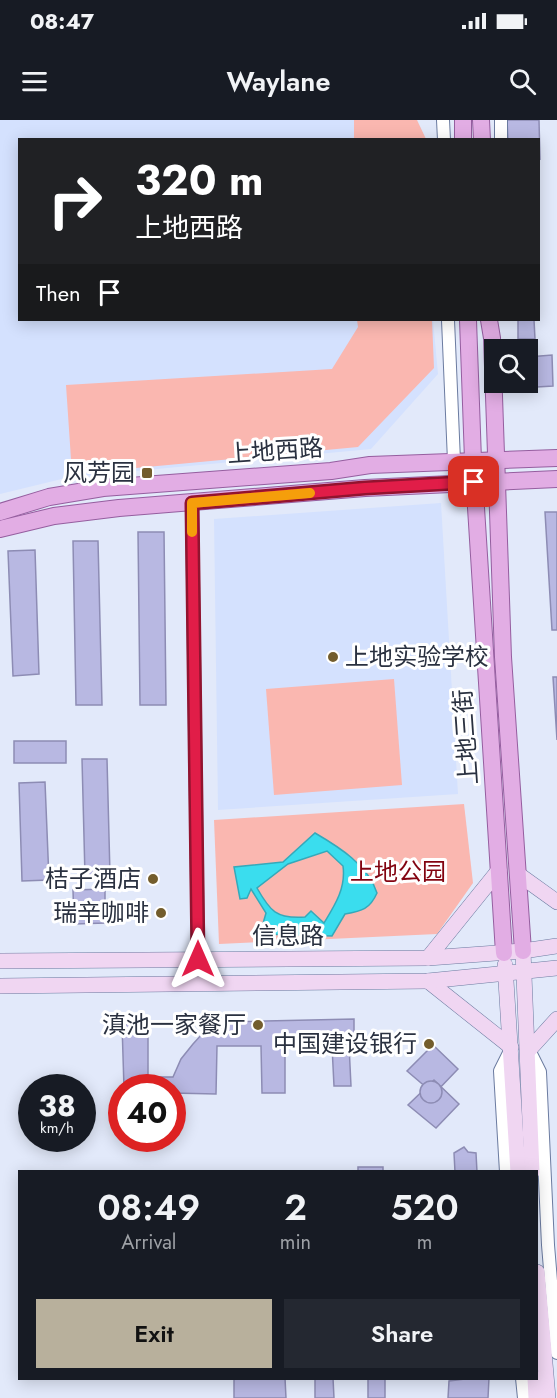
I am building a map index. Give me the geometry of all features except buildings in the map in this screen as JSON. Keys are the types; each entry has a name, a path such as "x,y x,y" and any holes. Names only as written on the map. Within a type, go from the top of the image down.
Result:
{"main road":[{"path":"463,120 463,138"},
{"path":"481,120 482,138"},
{"name":"上地三街","path":"468,321 474,482 504,953"},
{"name":"上地三街","path":"489,321 492,338 503,657 523,951"},
{"name":"上地西路","path":"0,512 50,496 103,488 331,471 370,465 557,458"},
{"name":"上地西路","path":"0,529 75,513 365,488 557,479"},
{"path":"428,958 499,870"},
{"path":"518,874 557,902"},
{"name":"信息路","path":"0,961 428,958 504,953 557,946"},
{"path":"523,951 529,1050 532,1170"},
{"path":"504,953 518,1170"},
{"path":"525,973 557,968"},
{"name":"信息路","path":"0,986 428,981 525,973"},
{"path":"428,981 511,1047"},
{"path":"529,1050 557,1019"},
{"path":"538,1283 548,1398"},
{"path":"535,1380 536,1398"}],"street":[{"path":"443,120 444,138"},
{"path":"501,120 501,138"},
{"path":"448,321 454,461 474,482"},
{"path":"192,503 198,959"},
{"path":"506,1170 500,1071 511,1047"},
{"path":"529,1050 540,1072 542,1245 557,1353"},
{"path":"522,1380 524,1398"}],"shaded area":[{"path":"0,120 417,120 418,138 18,138 18,321 433,321 438,374 371,449 70,477 0,494"},
{"name":"上地实验学校","path":"441,503 458,794 218,810 214,519"}],"green space":[{"path":"354,120 417,120 426,138 354,138"},
{"path":"357,321 432,321 434,368 358,447 72,474 66,385 332,369 358,327"},
{"path":"394,679 402,785 274,795 266,689"},
{"name":"上地公园","path":"464,804 473,883 437,934 219,944 214,820"}],"water":[{"path":"315,833 360,865 377,893 365,908 345,914 332,936 260,934 266,913 251,889 247,898 240,899 234,867 283,862","holes":["327,851 343,866 341,889 324,923 311,911 305,917 280,915 270,908 257,888 288,864"]}],"slow traffic":[{"path":"192,532 192,503 310,493"}],"place":[{"name":"风芳园","path":"147,473"},
{"name":"上地实验学校","path":"333,657"},
{"name":"桔子酒店","path":"153,879"},
{"name":"瑞辛咖啡","path":"161,913"},
{"name":"滇池一家餐厅","path":"258,1025"},
{"name":"中国建设银行","path":"429,1044"}],"route":[{"path":"198,959 192,503 365,488 474,482"}]}
